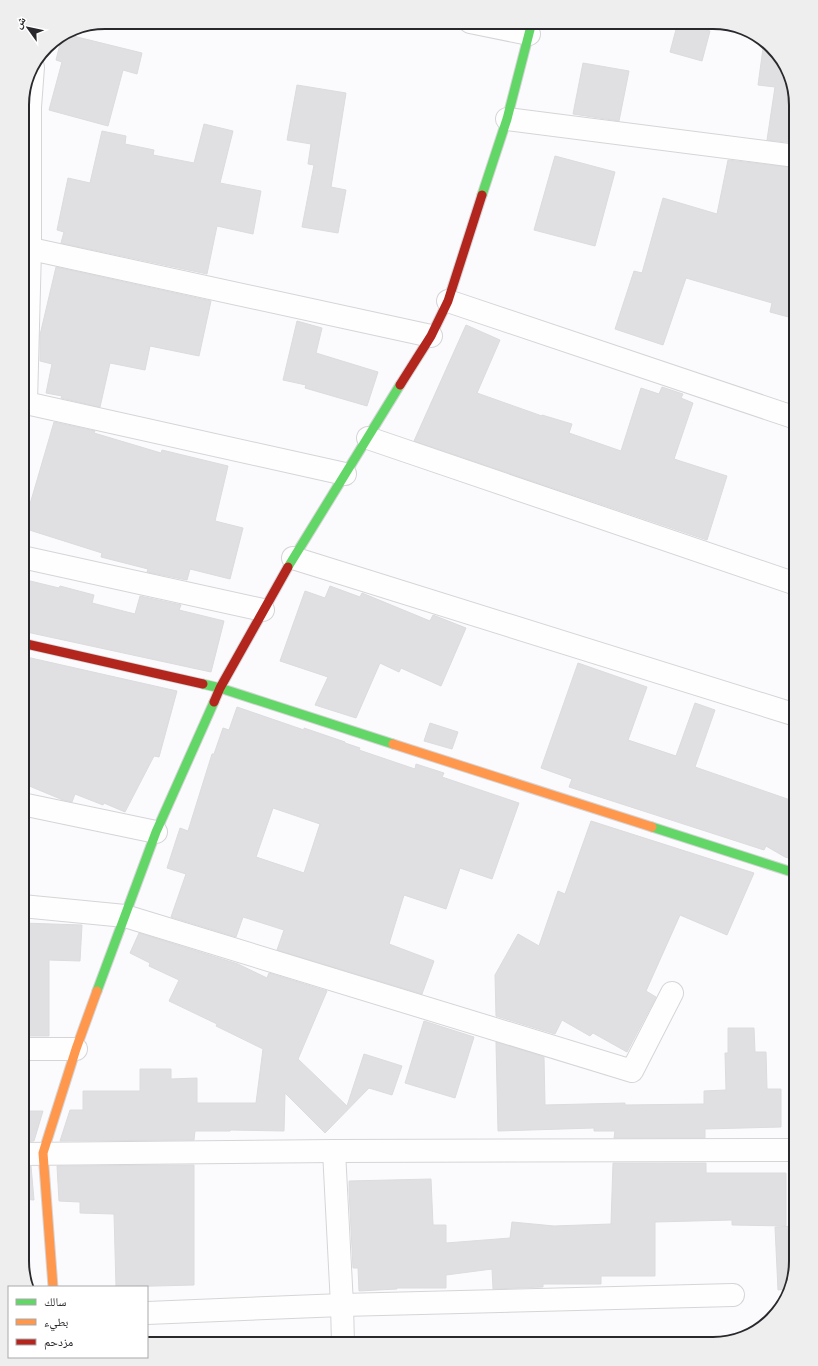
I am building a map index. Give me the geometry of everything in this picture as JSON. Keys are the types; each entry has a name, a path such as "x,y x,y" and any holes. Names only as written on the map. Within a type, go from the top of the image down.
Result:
{"street":[{"path":"53,1286 43,1153 76,1049 124,916 156,832 220,688 293,558 431,336 448,301 507,119 531,29"},
{"path":"29,122 31,91"},
{"path":"507,119 789,155"},
{"path":"29,249 431,336"},
{"path":"448,301 789,416"},
{"path":"29,404 345,474"},
{"path":"368,438 789,582"},
{"path":"293,558 789,713"},
{"path":"29,559 263,610"},
{"path":"29,645 220,688 789,871"},
{"path":"29,805 156,832"},
{"path":"29,907 124,916 632,1071 672,993"},
{"path":"29,1049 76,1049"},
{"path":"29,1154 334,1151 789,1150"},
{"path":"334,1151 343,1337"},
{"path":"148,1313 342,1305 733,1295"}],"building":[{"path":"676,29 703,29 710,31 702,61 670,52"},
{"path":"73,36 142,53 137,74 123,70 108,126 49,110 62,62 56,60 60,44"},
{"path":"763,48 781,71 788,90 789,142 767,140 775,87 758,85"},
{"path":"583,63 629,71 619,121 573,114"},
{"path":"297,85 346,93 331,187 346,190 338,233 302,227 314,165 308,164 311,144 287,140"},
{"path":"204,124 233,131 220,183 261,191 253,234 217,226 207,274 61,243 64,232 57,230 68,178 90,183 102,131 126,136 125,144 154,150 153,155 194,163"},
{"path":"555,156 615,172 595,246 534,230"},
{"path":"728,160 789,167 789,317 770,312 772,303 686,278 663,345 615,329 634,271 642,273 663,198 717,214"},
{"path":"56,267 211,301 199,356 150,346 145,370 110,363 100,407 46,393 52,364 40,361 40,335"},
{"path":"297,321 322,328 316,353 378,372 367,406 305,388 306,385 283,380"},
{"path":"466,325 500,340 477,393 542,416 572,424 569,433 621,451 641,388 659,394 662,387 683,394 681,398 693,403 674,459 727,476 707,540 414,441"},
{"path":"54,422 95,431 94,433 161,453 162,450 228,466 215,521 243,528 230,579 190,569 187,580 147,572 148,569 101,557 102,553 29,530 29,507"},
{"path":"29,581 59,588 60,586 94,595 92,603 135,614 140,596 181,605 179,610 224,621 211,672 29,633"},
{"path":"330,586 360,597 362,593 430,621 433,615 466,628 441,686 401,668 399,672 380,663 356,718 315,705 328,677 280,661 305,591 325,598"},
{"path":"29,658 177,691 159,757 154,756 125,812 104,803 103,805 75,794 72,802 63,800 29,786"},
{"path":"578,663 647,687 628,740 676,756 695,703 715,710 695,767 789,800 789,858 766,846 764,850 569,787 572,779 541,768"},
{"path":"237,707 304,730 304,728 345,742 360,748 359,750 415,769 416,764 444,773 442,777 519,803 492,879 460,868 446,909 404,895 389,944 434,961 422,994 277,950 284,930 243,917 236,937 171,917 186,874 167,868 180,828 188,831 212,754 214,754 223,728 229,730","holes":["273,808 320,824 304,873 256,857"]},
{"path":"430,723 458,732 452,749 424,741"},
{"path":"591,821 754,873 727,935 680,915 646,991 656,997 627,1052 593,1033 590,1036 562,1020 555,1034 496,1016 495,975 518,934 539,946 558,891 565,894"},
{"path":"29,923 82,925 80,961 49,960 49,1036 29,1036"},
{"path":"139,933 238,964 267,978 269,973 327,991 298,1059 347,1106 364,1054 402,1066 392,1095 369,1088 325,1133 285,1093 284,1131 195,1131 194,1140 60,1141 70,1110 83,1110 83,1091 140,1091 140,1069 171,1069 171,1079 197,1078 197,1103 256,1103 263,1049 216,1026 217,1024 169,1001 179,980 149,966 150,963 130,953"},
{"path":"424,1021 474,1037 455,1098 405,1083"},
{"path":"728,1028 754,1028 755,1052 766,1052 767,1089 781,1089 781,1127 705,1129 705,1138 614,1138 615,1131 594,1131 594,1128 498,1131 496,1042 544,1057 545,1105 625,1103 625,1105 704,1104 704,1091 726,1090 725,1053 728,1053"},
{"path":"29,1111 43,1111 34,1141 29,1141"},
{"path":"613,1163 706,1163 706,1173 786,1173 786,1226 732,1225 732,1220 655,1222 655,1276 601,1276 601,1284 543,1284 543,1287 493,1289 492,1269 446,1275 446,1288 397,1288 359,1291 358,1268 353,1268 349,1181 431,1179 433,1225 446,1225 446,1243 510,1238 512,1222 554,1226 611,1224"},
{"path":"194,1165 194,1285 116,1286 114,1214 80,1213 80,1202 59,1201 57,1166"},
{"path":"29,1166 31,1166 34,1200 29,1200"},
{"path":"789,1226 788,1271 783,1289 778,1290 775,1227"}],"traffic: fast":[{"path":"482,195 507,119 530,29"},
{"path":"288,567 400,385"},
{"path":"203,684 220,688 393,744"},
{"path":"97,991 156,832 214,702"},
{"path":"652,827 789,871"}],"traffic: slow":[{"path":"393,744 652,827"},
{"path":"53,1286 43,1153 76,1049 97,991"}],"traffic: jam":[{"path":"400,385 431,336 448,301 482,195"},
{"path":"214,702 220,688 288,567"},
{"path":"29,645 203,684"}]}
